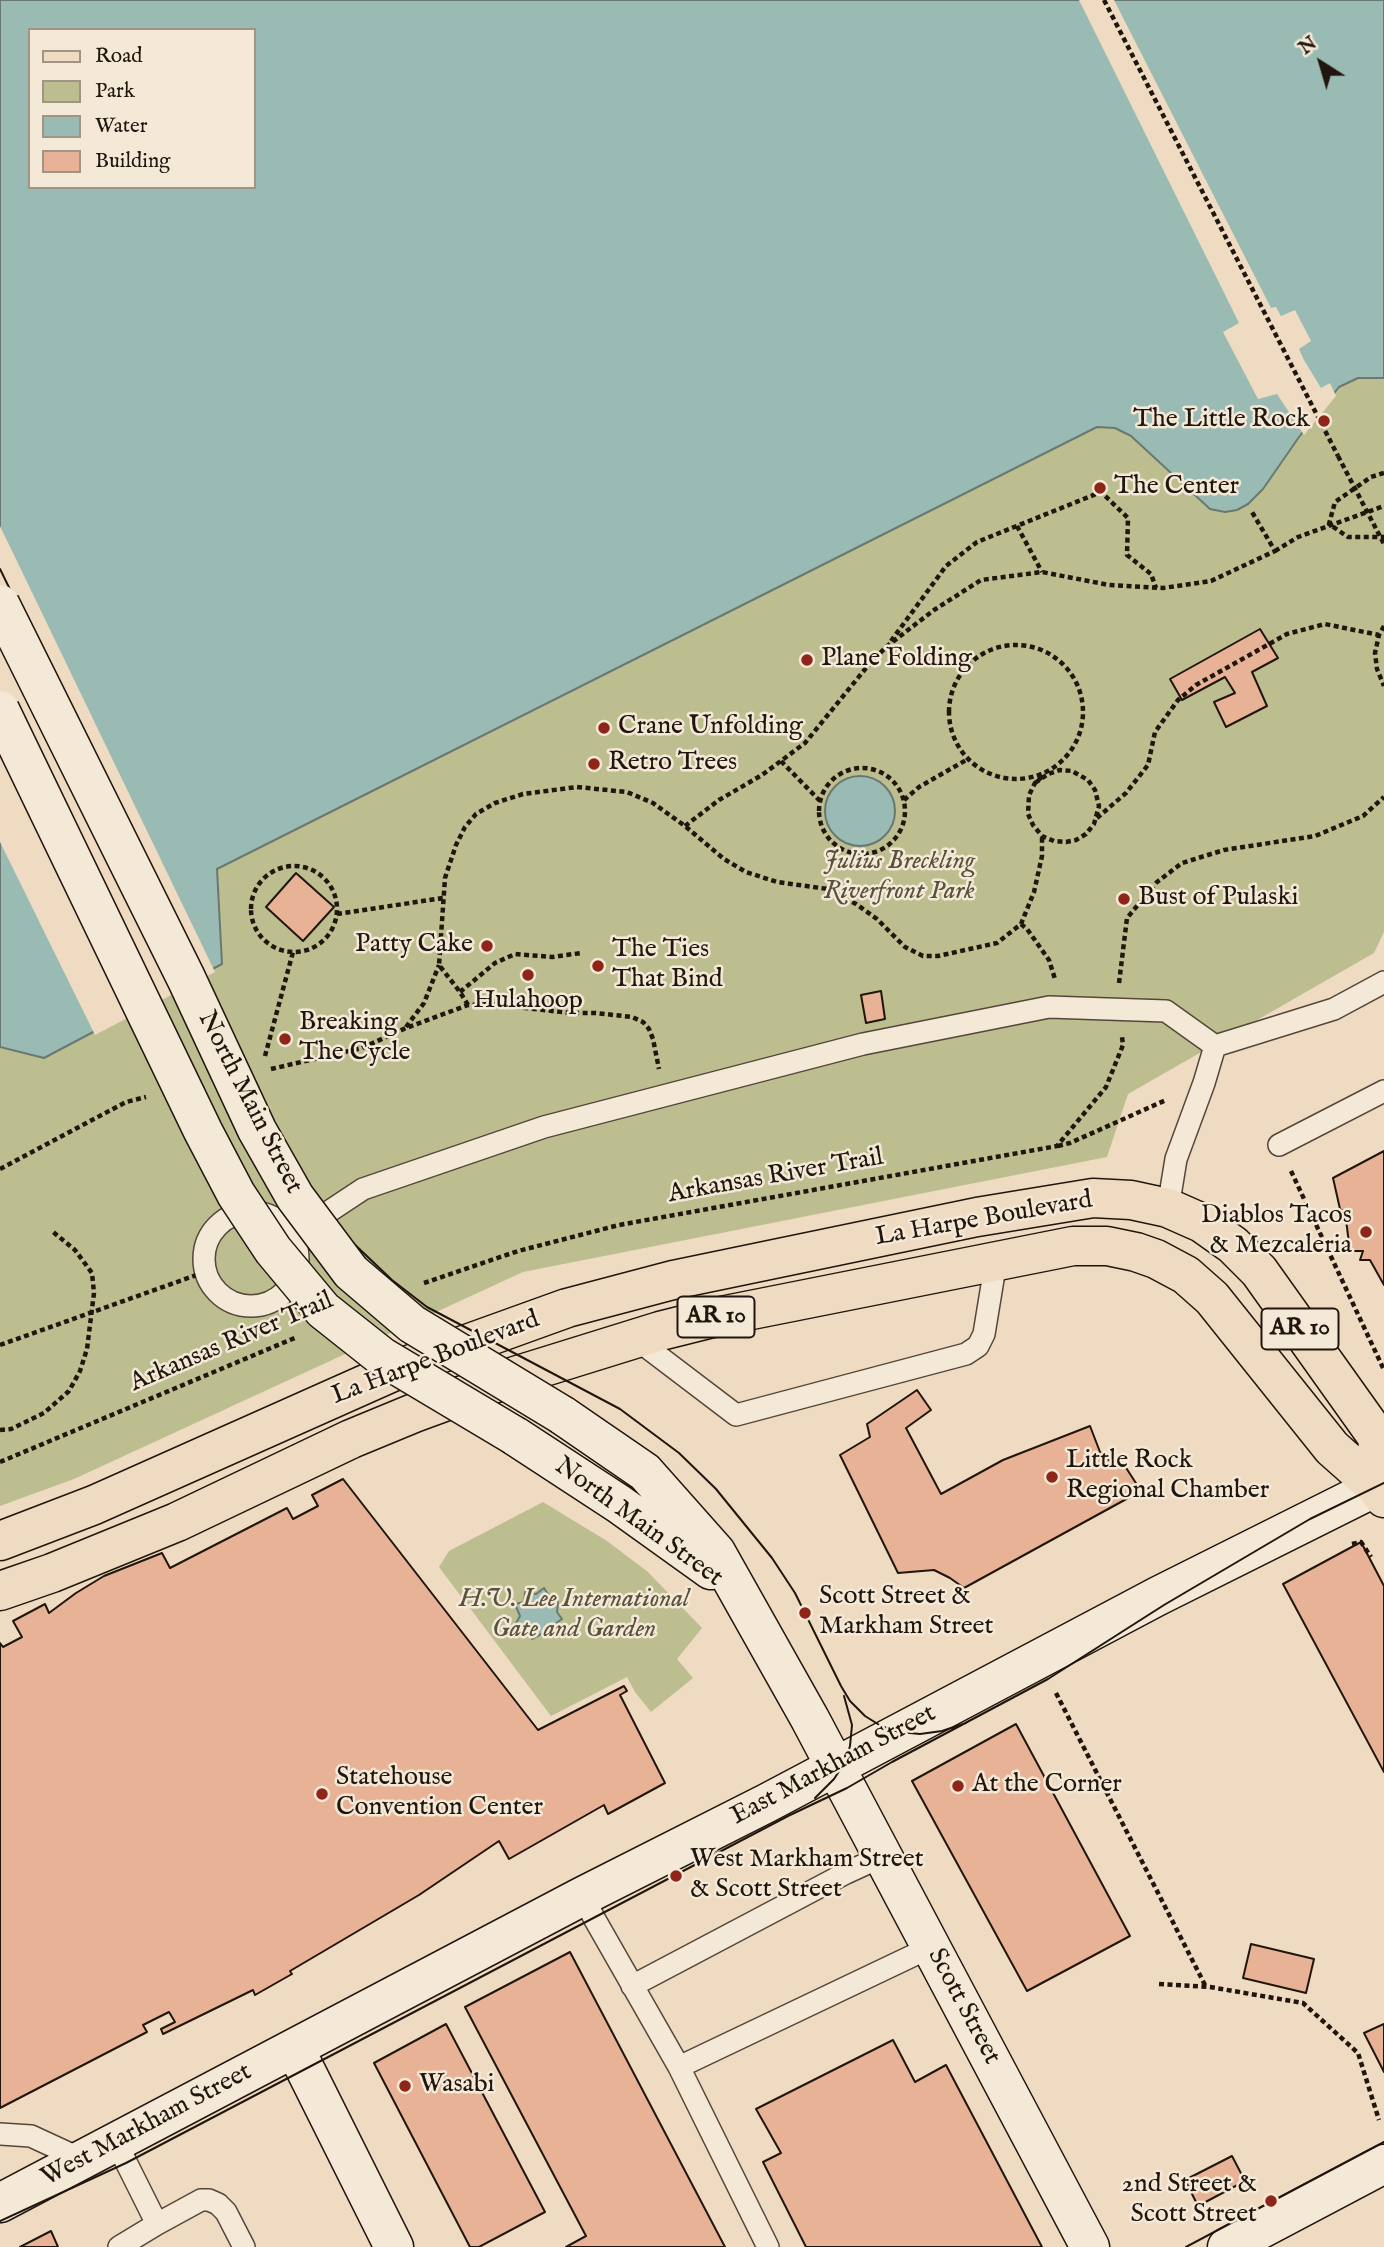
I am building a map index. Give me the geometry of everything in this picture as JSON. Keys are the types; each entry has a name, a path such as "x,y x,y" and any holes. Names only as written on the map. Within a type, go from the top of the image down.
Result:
{"main road":[{"name":"North Main Street","path":"0,604 186,978 257,1130 295,1197 351,1272 412,1324 562,1415 645,1472 716,1552 750,1609 835,1767"},
{"name":"North Main Street","path":"0,710 236,1194 273,1250 323,1311 381,1356 515,1436 620,1504 705,1565 750,1609"},
{"name":"La Harpe Boulevard","path":"0,1541 94,1505 406,1366 567,1308 673,1280 977,1217 1093,1198 1131,1200 1168,1208 1202,1223 1233,1245 1259,1271 1378,1438 1381,1489"},
{"name":"La Harpe Boulevard","path":"0,1591 52,1573 177,1522 351,1439 514,1376 716,1317 1073,1246 1107,1246 1136,1252 1186,1275 1212,1298 1332,1448 1381,1489"},
{"name":"East Markham Street","path":"295,2049 1158,1596 1381,1489"},
{"name":"Scott Street","path":"835,1767 1090,2247"},
{"name":"West Markham Street","path":"0,2203 295,2049"},
{"path":"295,2049 394,2247"},
{"path":"1227,2247 1384,2164"}],"lane":[{"path":"1215,1046 1334,1009 1384,982"},
{"path":"292,1236 363,1189 544,1127 863,1044 1049,1007 1167,1011 1215,1046"},
{"path":"1168,1208 1176,1159 1215,1046"},
{"path":"1279,1145 1384,1091"},
{"path":"254,1212 269,1216 282,1224 292,1236 297,1251 298,1266 283,1293 255,1306 240,1305 226,1298 215,1289 205,1272 206,1245 214,1231 225,1220 239,1214 254,1212"},
{"path":"636,1339 736,1415 966,1354 978,1346 984,1334 996,1261"},
{"path":"632,1986 883,1856"},
{"path":"583,1896 679,2067 768,2247"},
{"path":"679,2067 931,1947"},
{"path":"0,2134 31,2136 99,2151 157,2224"},
{"path":"119,2247 201,2200 218,2204 226,2212 244,2247"}],"path":[{"path":"1104,0 1384,544"},
{"path":"1329,524 1335,502 1371,477 1384,473"},
{"path":"887,647 946,566 977,542 1101,492 1128,518 1127,555 1150,574 1156,588"},
{"path":"685,826 805,743 866,668 887,647 934,610 981,580 1042,572 1109,585 1156,588 1211,581 1275,551 1298,537 1384,506"},
{"path":"1252,512 1275,551"},
{"path":"1329,524 1348,537 1384,537"},
{"path":"1017,526 1042,572"},
{"path":"1045,774 1025,779 1004,779 984,772 968,759 955,742 949,722 949,700 956,680 969,663 987,651 1007,644 1028,645 1049,652 1066,665 1078,682 1084,703 1083,724 1076,744 1063,761 1035,783 1029,795 1028,814 1033,825 1042,836 1066,842 1086,834 1097,818 1126,793 1148,765 1155,732 1178,701 1196,685 1287,634 1325,624 1379,635"},
{"path":"1384,626 1375,653 1377,669 1384,686"},
{"path":"904,800 919,787 968,759"},
{"path":"781,761 819,800"},
{"path":"861,767 876,769 888,776 898,787 904,800 905,813 896,838 884,848 864,854 842,850 833,844 820,824 819,800 825,787 847,770 861,767"},
{"path":"1035,783 1060,770 1072,772 1088,780 1096,790 1099,806 1097,818"},
{"path":"406,1028 424,1003 439,965 445,878 465,827 475,814 495,803 523,794 577,787 627,792 653,803 724,859 746,872 777,882 828,889 847,899 877,919 905,947 923,956 938,956 997,943 1021,924 1034,892 1042,856 1042,836"},
{"path":"1057,1146 1106,1087 1123,1045 1120,971 1127,918 1157,882 1182,863 1224,850 1315,836 1363,816 1384,797"},
{"path":"288,866 317,872 330,886 336,899 337,914 332,930 323,941 308,950 293,952 276,948 264,940 255,927 251,912 253,897 264,878 288,866"},
{"path":"337,914 444,898"},
{"path":"1021,924 1049,960 1065,1008"},
{"path":"265,1058 293,952"},
{"path":"460,992 495,963 515,954 552,957 581,953"},
{"path":"439,965 468,1005 491,1004 559,1012 596,1013 632,1017 643,1022 653,1040 664,1096"},
{"name":"Arkansas River Trail","path":"419,1284 518,1251 619,1225 1070,1143 1204,1083"},
{"path":"1279,1145 1384,1370"},
{"path":"0,1430 11,1429 44,1413 69,1391 80,1371 87,1349 94,1293 92,1273 75,1250 52,1231"},
{"path":"0,1345 205,1272"},
{"name":"Arkansas River Trail","path":"0,1462 299,1336"},
{"path":"1341,1545 1361,1542 1371,1557"},
{"path":"1056,1692 1206,1987"},
{"path":"1159,1984 1206,1987 1303,2003 1358,2053 1379,2120"}],"green space":[{"name":"Julius Breckling Riverfront Park","path":"1358,378 1384,378 1384,932 1374,953 1128,1094 1107,1157 523,1272 74,1479 0,1506 0,1047 44,1058 208,873 1097,427 1115,428 1131,436 1210,509 1225,512 1237,510 1248,504 1339,386"},
{"name":"H.U. Lee International Gate and Garden","path":"543,1502 607,1541 648,1572 702,1628 677,1659 693,1678 651,1712 627,1677 551,1716 439,1567 449,1551"}],"water":[{"path":"0,0 1384,0 1384,378 1358,378 1339,387 1299,437 1263,489 1248,504 1225,512 1210,509 1131,436 1115,428 1097,427 217,869 222,964 44,1058 0,1047"},
{"path":"860,776 885,786 895,811 885,836 860,846 835,836 825,811 835,786"},
{"path":"544,1588 550,1597 558,1602 557,1612 562,1619 555,1624 551,1633 543,1633 532,1639 527,1628 515,1625 520,1616 515,1604 524,1602 525,1592 536,1594"}],"pier":[{"path":"1079,0 1114,0 1271,308 1276,307 1281,316 1295,310 1311,341 1299,349 1304,360 1321,388 1330,383 1336,396 1304,435 1277,394 1258,399 1223,332 1239,323"},
{"path":"0,526 215,972 95,1035 0,842"}],"building":[{"path":"1260,629 1278,658 1252,672 1267,706 1226,727 1214,702 1235,693 1225,677 1182,700 1170,679"},
{"path":"296,873 334,907 303,941 266,907"},
{"path":"881,991 885,1019 866,1023 861,995"},
{"name":"Diablos Tacos & Mezcaleria","path":"1384,1151 1384,1285 1370,1260 1360,1260 1363,1251 1350,1251 1345,1212 1340,1209 1333,1178"},
{"name":"Little Rock Regional Chamber","path":"917,1390 931,1410 906,1428 941,1494 1003,1460 1090,1426 1100,1452 1109,1460 1123,1463 1141,1491 964,1588 934,1570 898,1573 840,1455 870,1437 867,1424"},
{"name":"Statehouse Convention Center","path":"343,1479 538,1730 624,1686 627,1691 620,1695 665,1783 608,1814 604,1805 509,1859 499,1841 419,1895 290,1971 292,1974 255,1995 253,1990 163,2034 161,2029 175,2022 169,2012 143,2025 147,2032 0,2108 0,1643 3,1647 22,1637 13,1621 45,1604 49,1613 104,1576 162,1553 170,1568 287,1508 293,1519 318,1506 312,1495"},
{"path":"1361,1542 1384,1586 1384,1772 1283,1584"},
{"path":"1016,1724 1130,1936 1027,1991 912,1781"},
{"path":"1251,1944 1314,1959 1306,1993 1243,1978"},
{"path":"570,1952 725,2247 566,2247 586,2236 465,2007"},
{"path":"446,2024 545,2212 479,2247 470,2247 374,2063"},
{"path":"1384,2024 1384,2072 1364,2033"},
{"path":"893,2040 915,2082 946,2065 1042,2247 806,2247 763,2162 781,2153 756,2109"},
{"path":"1232,2156 1245,2181 1198,2206 1185,2180"},
{"path":"51,2231 58,2247 20,2247"}],"tram line":[{"path":"0,569 271,1124 291,1163 317,1202 351,1241 392,1280 427,1307 620,1409 679,1453 716,1489 772,1558 795,1593 841,1686 850,1701 865,1716 881,1726 899,1732 920,1734 942,1731 966,1723"},
{"path":"0,2221 126,2163 788,1816 847,1788 1048,1679 1164,1605 1310,1519 1384,1483"},
{"path":"815,1798 834,1779 845,1762 850,1746 852,1725 844,1696"},
{"path":"1186,2247 1384,2142"}],"place":[{"name":"The Little Rock","path":"1324,421"},
{"name":"The Center","path":"1100,488"},
{"name":"Plane Folding","path":"807,660"},
{"name":"Crane Unfolding","path":"604,728"},
{"name":"Retro Trees","path":"594,764"},
{"name":"Bust of Pulaski","path":"1124,899"},
{"name":"Patty Cake","path":"487,946"},
{"name":"The Ties That Bind","path":"598,966"},
{"name":"Hulahoop","path":"528,975"},
{"name":"Breaking The Cycle","path":"285,1039"},
{"name":"Diablos Tacos & Mezcaleria","path":"1366,1232"},
{"name":"Little Rock Regional Chamber","path":"1052,1477"},
{"name":"Scott Street & Markham Street","path":"805,1613"},
{"name":"At the Corner","path":"958,1786"},
{"name":"Statehouse Convention Center","path":"322,1794"},
{"name":"West Markham Street & Scott Street","path":"676,1876"},
{"name":"Wasabi","path":"405,2086"},
{"name":"2nd Street & Scott Street","path":"1271,2201"}]}
